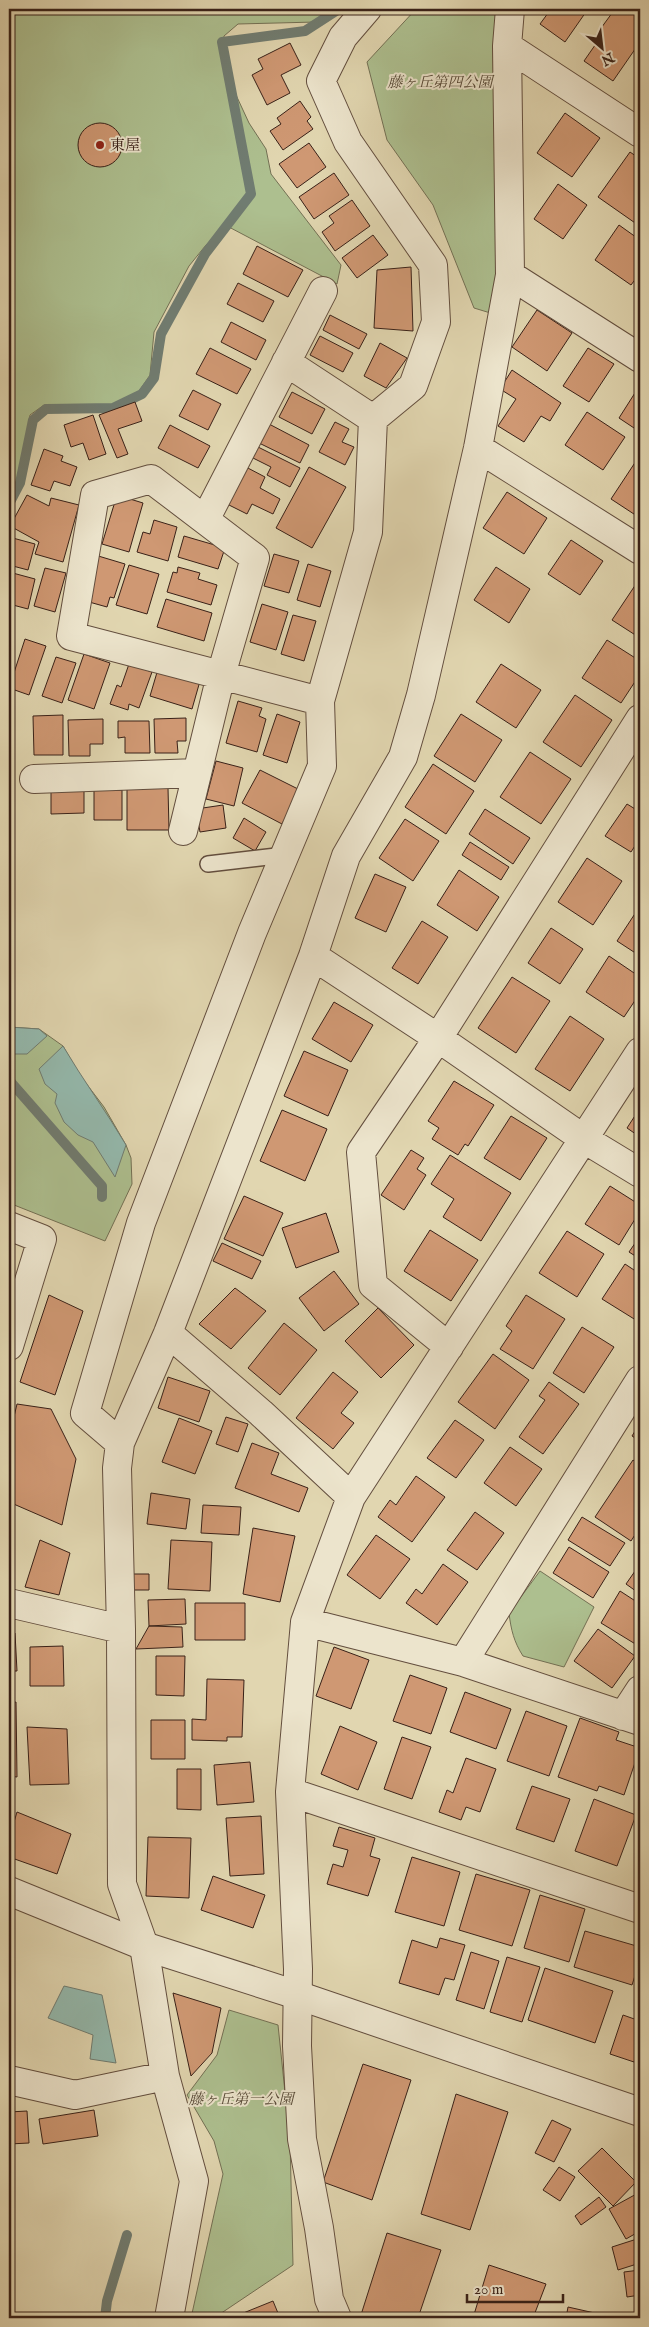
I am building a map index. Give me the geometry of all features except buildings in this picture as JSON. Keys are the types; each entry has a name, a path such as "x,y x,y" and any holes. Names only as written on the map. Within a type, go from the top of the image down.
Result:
{"street":[{"path":"117,1440 84,1413 141,1223 252,933 322,766 320,701 368,532 373,419 414,386 436,322 433,265 348,142 321,81 344,37 367,9"},
{"path":"169,2318 194,2181 165,2076 144,1946 122,1884 121,1629 117,1440 168,1333 313,956 346,856 402,757 421,695 478,448 510,275 507,46 510,9"},
{"path":"507,46 640,134"},
{"path":"510,275 640,358"},
{"path":"205,520 323,291"},
{"path":"286,362 373,419"},
{"path":"478,448 640,550"},
{"path":"183,831 221,675 255,558 151,479 95,495 71,636 221,675 320,701"},
{"path":"449,1347 373,1285 361,1152 438,1038 640,720"},
{"path":"34,780 197,773"},
{"path":"313,956 438,1038 584,1139 640,1173"},
{"path":"337,2318 329,2299 319,2228 302,2139 297,1995 298,1970 290,1792 305,1622 352,1497 640,1052"},
{"path":"9,1226 42,1239 9,1346"},
{"path":"168,1333 261,1413 352,1497"},
{"path":"463,1662 640,1380"},
{"path":"9,1603 121,1629"},
{"path":"305,1622 463,1662 632,1719 640,1690"},
{"path":"290,1792 640,1909"},
{"path":"9,1891 144,1946 297,1995 640,2112"},
{"path":"9,2080 75,2095 165,2076"}],"lane":[{"path":"208,864 285,855"}],"green space":[{"path":"9,9 337,9 316,22 238,24 224,36 222,58 230,82 249,123 266,149 271,174 341,265 337,284 227,226 206,245 189,266 154,332 150,375 137,394 114,406 44,405 30,415 20,477 9,498"},
{"name":"藤ヶ丘第四公園","path":"416,9 505,9 497,315 474,308 433,205 387,140 367,62"},
{"path":"9,1027 39,1029 63,1046 79,1074 104,1107 126,1145 131,1158 132,1184 105,1241 9,1203"},
{"path":"540,1571 594,1607 564,1667 523,1656 517,1646 512,1630 509,1613"},
{"name":"藤ヶ丘第一公園","path":"229,2010 278,2025 290,2140 293,2265 214,2318 191,2318 223,2174 214,2141 187,2095 217,2055"}],"water":[{"path":"9,1027 39,1029 47,1036 27,1054 9,1054"},
{"path":"63,1046 126,1145 115,1177 93,1142 78,1135 64,1122 55,1103 57,1094 45,1084 39,1069"},
{"path":"64,1986 102,1995 116,2063 90,2059 93,2035 48,2018"}],"waterway":[{"path":"9,504 20,483 33,420 46,409 113,408 142,394 154,378 161,334 205,254 251,194 222,42 305,31 339,9"},
{"path":"9,1080 102,1186 102,1197"},
{"path":"105,2318 107,2301 127,2235"}],"place":[{"name":"東屋","path":"100,145"}]}
